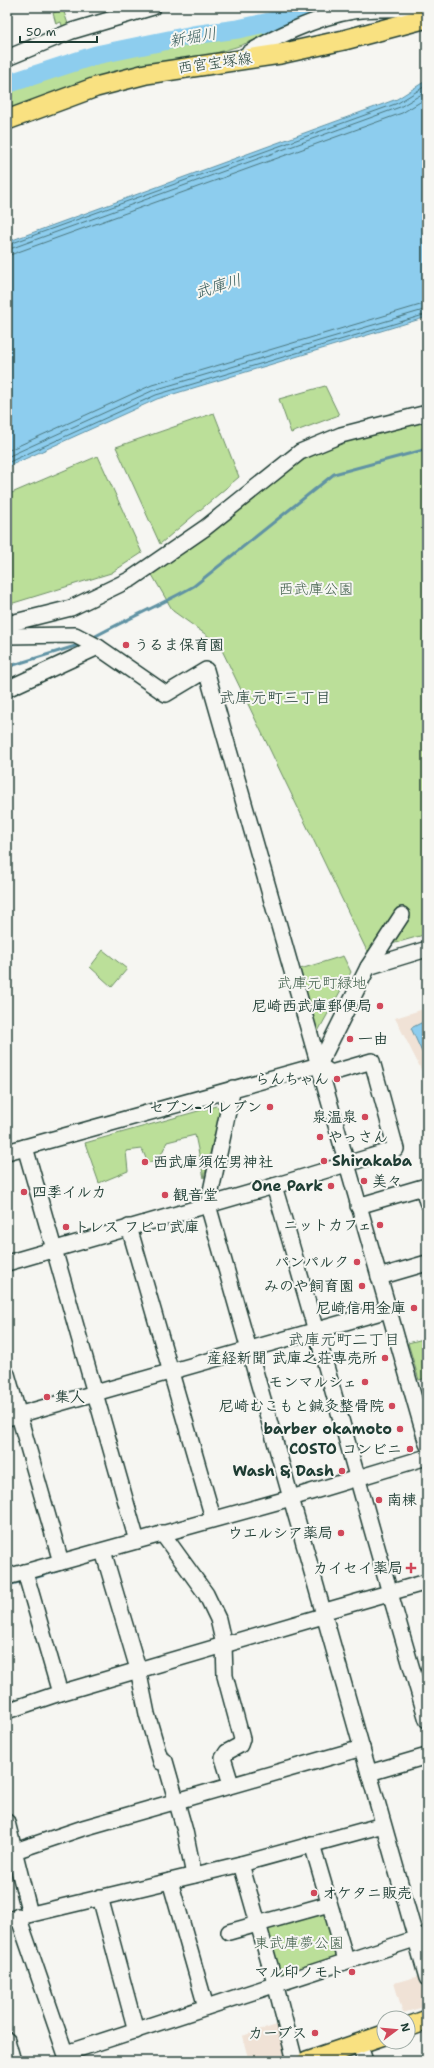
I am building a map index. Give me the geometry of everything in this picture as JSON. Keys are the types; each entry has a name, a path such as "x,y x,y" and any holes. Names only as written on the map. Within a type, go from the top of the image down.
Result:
{"main road":[{"name":"西宮宝塚線","path":"7,120 96,87 171,69 280,54 344,40 427,18"},
{"path":"416,2024 427,2020"},
{"path":"307,2061 376,2038"}],"street":[{"path":"8,55 137,9 153,7"},
{"path":"240,59 257,47 341,11 427,8"},
{"path":"7,624 71,608 131,579 205,528 300,452 341,435 427,413"},
{"path":"7,636 75,634 98,647 166,694 206,670 427,1444"},
{"path":"7,689 98,647"},
{"path":"318,1065 368,967 402,915"},
{"path":"368,967 427,949"},
{"path":"7,1152 318,1065 331,1073 372,1061 396,1149 7,1263"},
{"path":"234,1088 208,1205 383,1825 421,1937 427,1978"},
{"path":"25,1147 137,1541"},
{"path":"274,1186 317,1331 389,1593 427,1720"},
{"path":"358,1206 423,1188 427,1202"},
{"path":"129,1227 213,1518"},
{"path":"379,1277 427,1263"},
{"path":"13,1416 388,1310"},
{"path":"7,1374 13,1416 61,1562"},
{"path":"7,1577 103,1551 213,1518 291,1498 427,1457"},
{"path":"162,1533 206,1594 218,1620 224,1645 225,1676 242,1739 240,1745 227,1752 224,1758 231,1784"},
{"path":"103,1551 138,1669 147,1714 161,1762 165,1761 186,1831 194,1875"},
{"path":"25,1572 60,1693"},
{"path":"7,1711 138,1669 323,1616 329,1610 427,1582"},
{"path":"15,1851 83,1828 231,1784 362,1748"},
{"path":"369,1773 427,1756"},
{"path":"7,1822 15,1851 19,1917 69,2054 275,1983 421,1937"},
{"path":"19,1917 241,1864 383,1825"},
{"path":"312,1844 346,1960"},
{"path":"241,1864 275,1983 294,2061"},
{"path":"170,1881 206,2007"},
{"path":"100,1898 136,2031"},
{"path":"229,1932 329,1904"},
{"path":"7,2040 13,2061"},
{"path":"359,2043 365,2061"}],"shaded area":[{"path":"427,1008 427,1081 395,1018"},
{"path":"419,1976 427,2006 413,2010 402,2010 394,1983"},
{"path":"280,2024 289,2054 266,2061 249,2061 242,2036"}],"green space":[{"path":"63,9 69,27 63,29 61,22 56,24 53,13"},
{"path":"295,19 296,25 236,47 7,115 7,90 42,77 113,56 185,40"},
{"path":"325,386 339,415 291,433 279,399"},
{"path":"214,413 239,477 160,544 116,447"},
{"name":"西武庫公園","path":"427,419 427,934 367,951 219,644 173,611 151,573 297,463 343,441"},
{"path":"98,456 142,553 111,573 7,605 7,495"},
{"path":"103,950 127,969 112,987 90,967"},
{"name":"武庫元町緑地","path":"343,956 351,972 316,1035 297,970"},
{"path":"216,1106 221,1109 204,1178 195,1135 167,1142 160,1157 148,1163 142,1149 126,1151 128,1171 99,1183 85,1143"},
{"path":"427,1338 427,1378 419,1380 408,1343"},
{"name":"東武庫夢公園","path":"326,1912 338,1958 282,1976 277,1973 266,1927"}],"water":[{"name":"武庫川","path":"427,80 427,317 157,399 7,467 7,242 397,99"},
{"path":"427,1020 427,1061 426,1061 411,1028"}],"waterway":[{"name":"新堀川","path":"7,84 96,55 193,35 238,29 334,8"},
{"path":"92,638 194,586 334,474 427,449"},
{"path":"7,667 82,644"},
{"path":"31,1579 60,1570"},
{"path":"7,1585 24,1581"}],"place":[{"name":"うるま保育園","path":"126,645"},
{"name":"尼崎西武庫郵便局","path":"380,1006"},
{"name":"一由","path":"350,1039"},
{"name":"らんちゃん","path":"337,1079"},
{"name":"セブン-イレブン","path":"270,1107"},
{"name":"泉温泉","path":"365,1117"},
{"name":"やっさん","path":"320,1137"},
{"name":"Shirakaba","path":"324,1161"},
{"name":"西武庫須佐男神社","path":"145,1162"},
{"name":"美々","path":"364,1181"},
{"name":"One Park","path":"331,1186"},
{"name":"四季イルカ","path":"24,1192"},
{"name":"観音堂","path":"165,1195"},
{"name":"ニットカフェ","path":"380,1225"},
{"name":"トレス フビロ武庫","path":"66,1227"},
{"name":"パンパルク","path":"357,1262"},
{"name":"みのや飼育園","path":"362,1286"},
{"name":"尼崎信用金庫","path":"414,1308"},
{"name":"産経新聞 武庫之荘専売所","path":"385,1358"},
{"name":"モンマルシェ","path":"365,1382"},
{"name":"集人","path":"47,1397"},
{"name":"尼崎むこもと鍼灸整骨院","path":"392,1406"},
{"name":"barber okamoto","path":"400,1429"},
{"name":"COSTO コンビニ","path":"410,1449"},
{"name":"Wash & Dash","path":"342,1471"},
{"name":"南棟","path":"379,1500"},
{"name":"ウエルシア薬局","path":"341,1533"},
{"name":"カイセイ薬局","path":"411,1568"},
{"name":"オケタニ販売","path":"314,1893"},
{"name":"マル印ノモト","path":"352,1972"},
{"name":"カーブス","path":"315,2033"}],"district":[{"name":"武庫元町三丁目","path":"275,697"},
{"name":"武庫元町二丁目","path":"344,1339"}]}
